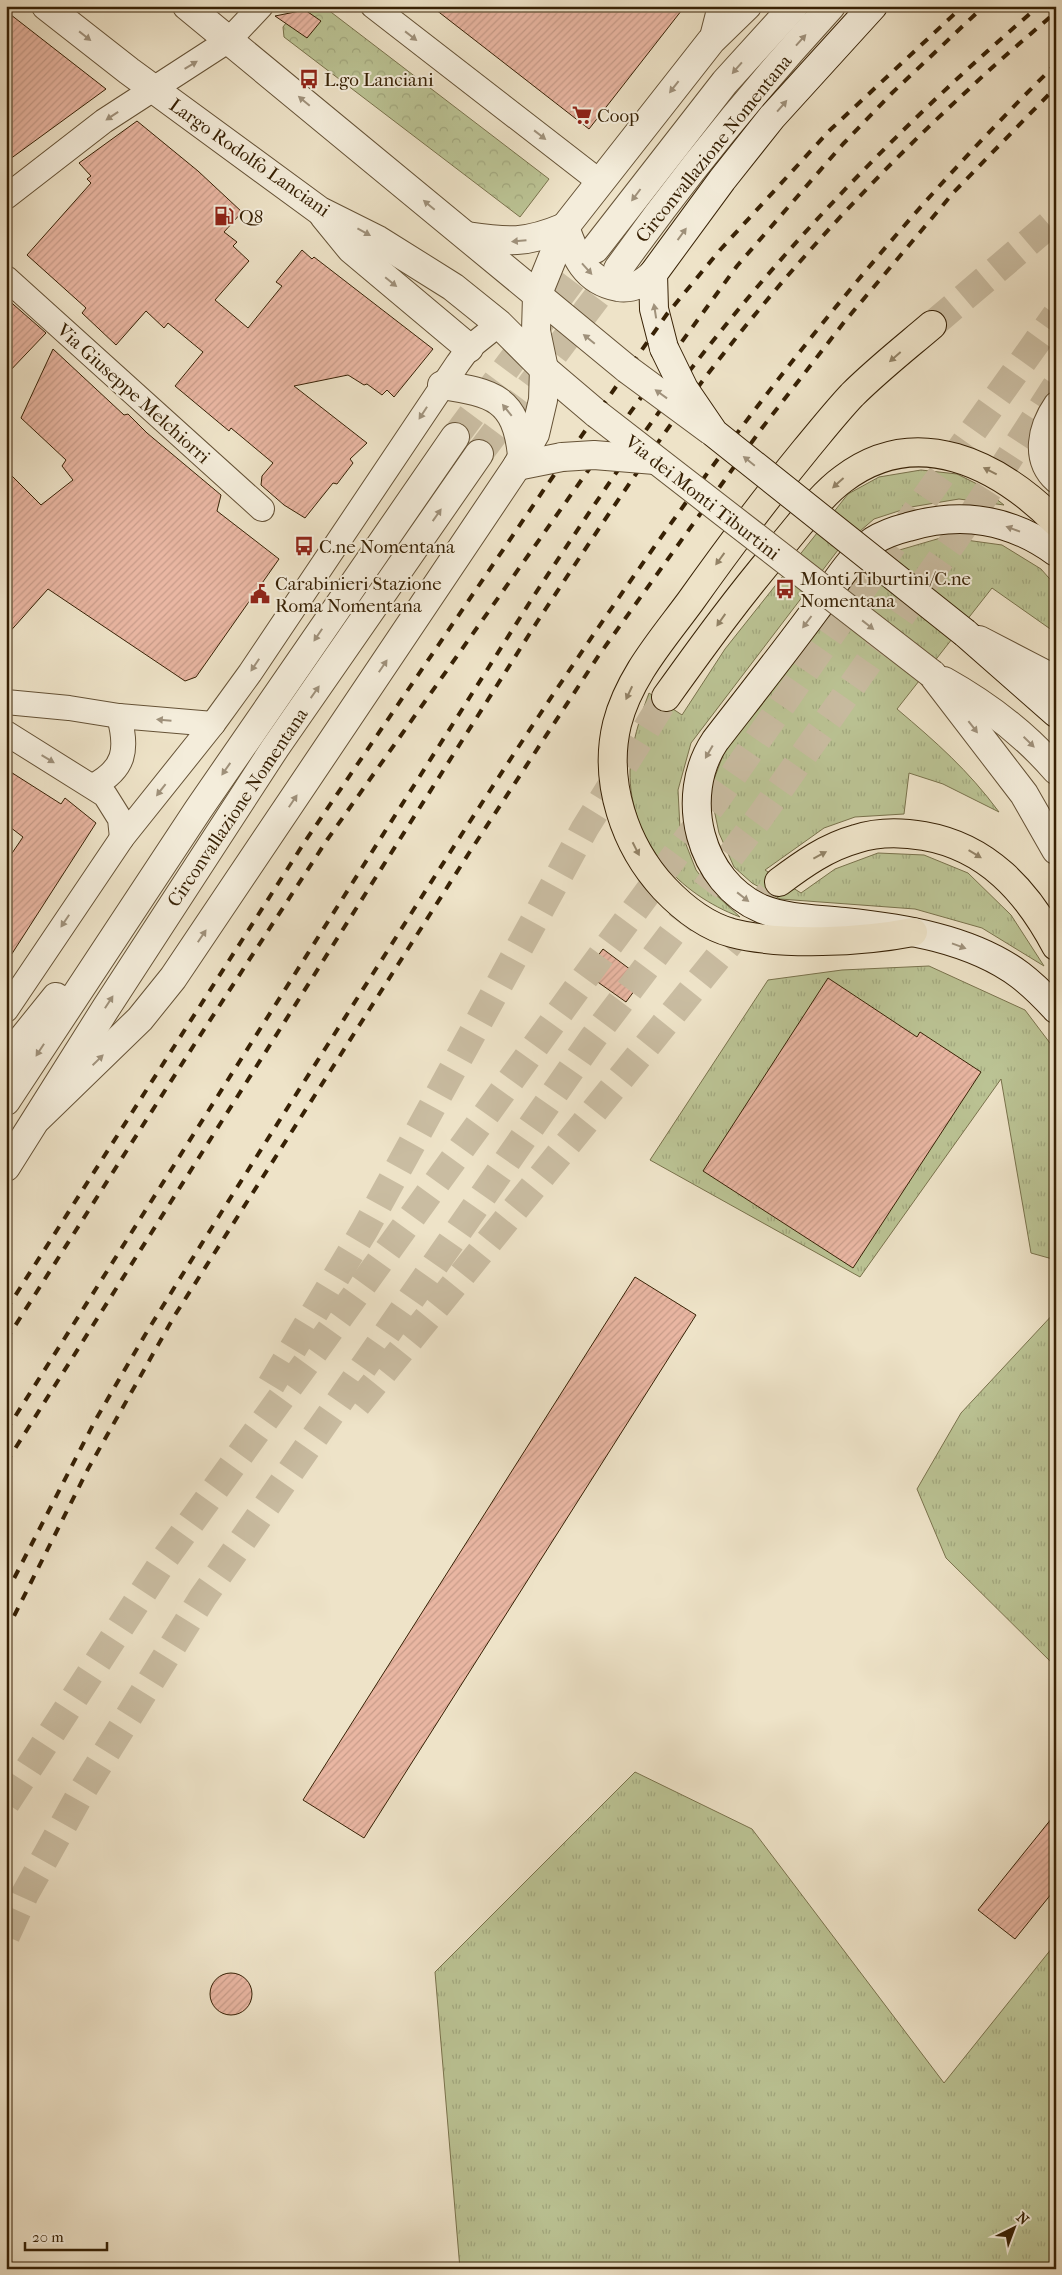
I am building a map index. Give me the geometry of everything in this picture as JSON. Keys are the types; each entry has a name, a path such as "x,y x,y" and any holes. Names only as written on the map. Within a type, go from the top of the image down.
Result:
{"highway":[{"path":"913,932 851,940 795,940 731,933 708,923 673,898 650,872 636,849 624,822 616,792 614,750 619,718 635,680 756,510 853,394 932,325"},
{"path":"666,697 729,608 826,494 841,480 869,464 911,453 946,454 960,458 988,469 1004,478 1028,495 1056,522"},
{"path":"779,882 812,859 857,838 892,833 934,838 966,849 993,865 1006,877 1038,915 1056,946"}],"street":[{"path":"6,197 104,121 152,88 46,6"},
{"path":"188,6 537,296 628,369 714,433 965,633 1056,713"},
{"name":"Largo Rodolfo Lanciani","path":"261,6 229,40 152,88 320,211 347,223 419,265 460,292 499,324"},
{"path":"373,6 600,182"},
{"name":"Circonvallazione Nomentana","path":"595,249 725,82 794,6"},
{"name":"Circonvallazione Nomentana","path":"618,269 676,188 738,110 831,6"},
{"path":"565,226 578,260 590,274 604,284 623,288 644,282 653,274 722,180 772,117 874,6"},
{"path":"38,1118 140,1019 174,978 520,460 535,434 544,392 544,369 536,331 537,296 565,226 729,17"},
{"path":"320,211 351,249 469,348"},
{"path":"467,236 518,242 547,235 565,226"},
{"path":"653,274 654,308 664,348 684,388 714,433"},
{"name":"Via Giuseppe Melchiorri","path":"6,278 262,509"},
{"path":"6,1010 122,838 213,724 337,545 442,385 469,348 537,296"},
{"name":"Via dei Monti Tiburtini","path":"499,324 544,369 597,414 932,674 1003,719 1041,753 1056,770"},
{"path":"442,385 482,393 500,402 515,420 520,460"},
{"path":"1056,404 1042,433 1040,446 1045,466 1056,481"},
{"name":"Circonvallazione Nomentana","path":"6,1101 163,863 456,437"},
{"name":"Circonvallazione Nomentana","path":"6,1167 101,1015 275,748 479,454"},
{"path":"520,460 594,455 655,460"},
{"path":"1056,552 1034,538 1012,528 976,518 949,518 917,524 896,530 873,541 841,577 715,741 705,758 699,775 695,802 700,833 712,862 748,902 770,912 878,926 935,937 1000,962 1021,975 1056,1009"},
{"path":"965,633 1056,680"},
{"path":"932,674 1024,794 1056,850"},
{"path":"6,702 69,708 119,716 213,724"},
{"path":"93,786 112,774 120,765 124,752 124,739 119,716"},
{"path":"6,733 93,786 104,795 120,819 122,838"},
{"path":"6,1059 163,863"}],"green space":[{"path":"299,6 323,6 549,179 520,217 284,37 283,27"},
{"path":"921,470 957,474 977,484 1004,505 959,499 911,507 874,519 838,550 691,743 678,790 680,829 696,870 714,893 740,917 718,907 678,879 662,862 648,842 638,820 632,796 630,771 636,731 649,693 682,715 725,649 848,494 879,477"},
{"path":"944,537 1002,545 1041,569 1056,586 1056,633 992,588 897,709 951,757 999,812 943,784 909,773 904,814 855,817 824,828 765,870 801,893 835,869 878,853 924,855 968,873 1011,915 1044,966 982,928 915,909 780,899 752,883 734,867 719,833 710,790 726,747 832,611 896,551"},
{"path":"929,966 1025,1010 1056,1051 1056,1260 1031,1253 1001,1079 860,1277 650,1160 768,980 842,970"},
{"path":"1056,1311 1056,1667 946,1558 917,1489 961,1413"},
{"path":"635,1772 752,1829 944,2083 1056,1943 1056,2269 460,2269 435,1972"}],"building":[{"path":"431,6 685,6 589,129"},
{"path":"305,10 321,21 307,38 275,16"},
{"path":"6,11 106,89 6,162"},
{"path":"137,121 198,171 242,212 224,232 237,242 233,246 249,261 215,300 248,328 282,286 276,282 302,250 312,259 314,257 433,349 394,397 387,390 382,395 367,384 364,385 348,375 294,386 367,443 350,459 353,463 337,484 333,483 305,518 284,505 261,485 262,476 273,463 231,428 229,431 175,386 203,352 168,323 164,328 146,311 116,345 82,313 86,308 27,255 91,183 87,179 91,176 79,163"},
{"path":"6,298 46,333 6,375"},
{"path":"53,349 124,415 128,414 147,433 221,495 217,511 279,559 196,677 185,681 48,589 6,636 6,470 41,505 73,480 62,466 66,460 21,418"},
{"path":"6,769 61,804 65,798 96,823 6,963 6,862 23,837 6,824"},
{"path":"603,949 643,979 626,1002 585,973"},
{"path":"828,978 917,1037 920,1032 981,1072 853,1268 703,1171"},
{"path":"635,1277 696,1315 364,1838 303,1800"},
{"path":"1056,1813 1056,1888 1015,1939 978,1910"},
{"path":"231,1973 246,1979 252,1994 246,2009 231,2015 216,2009 210,1994 216,1979"}],"tunnel":[{"path":"932,325 1056,219"},
{"path":"455,437 595,249"},
{"path":"479,454 618,269"},
{"path":"6,1803 166,1557 581,983 716,800 926,497 1056,315"},
{"path":"6,1936 25,1894 81,1793 203,1597 593,1038 760,817 974,512 1056,386"},
{"path":"271,1385 365,1229 585,828 666,697"},
{"path":"357,1405 779,882"}],"railway":[{"path":"6,1310 304,843 545,488 667,314 720,250 830,130 963,6"},
{"path":"6,1340 327,840 597,458 737,266 843,144 892,93 984,6"},
{"path":"6,1431 535,594 602,494 695,363 756,288 832,203 954,82 1039,6"},
{"path":"6,1463 537,622 682,409 765,302 830,228 932,123 1056,12"},
{"path":"6,1594 96,1419 145,1335 486,797 634,576 711,468 792,362 876,259 964,160 1056,64"},
{"path":"6,1632 88,1469 175,1315 469,853 599,655 762,428 845,321 954,192 1056,87"}],"place":[{"name":"L.go Lanciani","path":"309,79"},
{"name":"Coop","path":"582,115"},
{"name":"Q8","path":"224,216"},
{"name":"C.ne Nomentana","path":"304,546"},
{"name":"Monti Tiburtini/C.ne Nomentana","path":"785,589"},
{"name":"Carabinieri Stazione Roma Nomentana","path":"260,594"}]}
